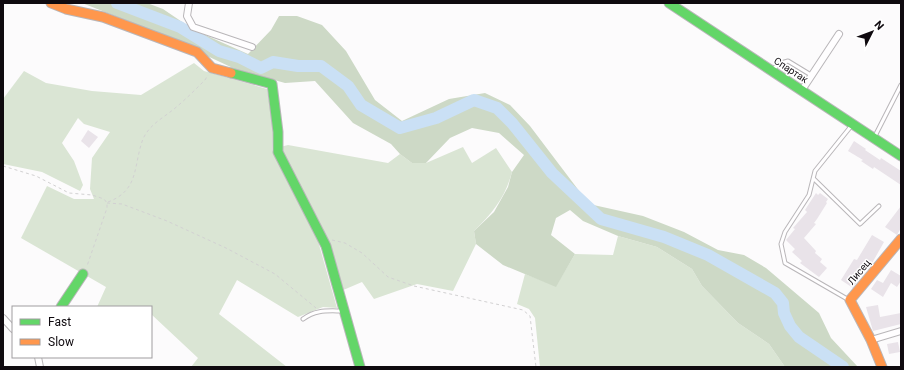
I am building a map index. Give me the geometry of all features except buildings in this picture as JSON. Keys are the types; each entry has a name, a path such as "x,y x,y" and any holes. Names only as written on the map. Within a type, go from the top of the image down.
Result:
{"street":[{"path":"51,3 66,9 103,17 197,52 212,68 272,84 278,132 278,152 321,238 331,265 360,367"},
{"path":"190,3 187,16 193,27 252,47"},
{"name":"Спартак","path":"669,3 901,156"},
{"path":"802,90 838,34"},
{"name":"Лисец","path":"882,367 871,340 850,300 901,238"},
{"path":"62,306 83,274"},
{"path":"3,318 12,328"},
{"path":"871,340 901,331"}],"lane":[{"path":"772,71 781,63 788,61 811,75"},
{"path":"874,138 901,86"},
{"path":"850,300 785,263 781,244 785,232 809,194 815,171 854,124"},
{"path":"814,179 820,187 860,224 879,206"},
{"path":"304,319 311,313 319,311 344,311"}],"path":[{"path":"107,203 117,199 135,177 144,138 154,123 174,109 205,80 212,68"},
{"path":"3,166 36,176 70,193 92,194 104,199 107,203 122,204 167,221 226,248 275,274 319,311"},
{"path":"83,274 101,230 107,203"},
{"path":"321,238 345,243 362,253 388,278 414,286 523,310 530,316 536,367"}],"green space":[{"path":"82,3 147,3 163,9 194,30 248,54 271,30 279,16 297,16 322,25 346,51 375,100 402,121 449,99 485,93 510,105 530,126 589,204 643,216 684,232 718,250 744,255 766,268 819,313 831,338 858,367 785,367 769,344 738,323 702,286 692,269 657,247 618,236 583,221 570,210 556,218 551,235 575,254 556,287 503,265 476,244 474,231 494,212 508,187 512,172 524,155 499,133 472,128 450,138 426,163 412,163 400,154 391,144 353,123 315,81 285,83 235,69 156,32"},
{"path":"194,63 204,71 267,89 273,127 272,150 318,241 337,308 323,307 298,317 237,280 219,314 287,367 191,367 198,358 152,315 152,306 97,306 106,287 21,238 47,186 74,199 94,199 90,189 92,158 110,132 84,124 78,118 62,143 74,161 83,185 80,191 42,172 3,164 3,99 24,71 46,83 92,91 141,95"},
{"path":"288,145 388,163 400,154 412,163 426,163 463,147 472,163 496,148 512,172 506,190 498,204 474,231 476,244 453,291 417,284 374,299 362,282 341,291 280,147"},
{"path":"618,236 657,247 692,269 702,286 738,323 769,344 785,367 540,367 535,318 529,309 517,304 525,274 556,286 575,254 613,255"}],"waterway":[{"path":"117,3 180,27 219,51 239,57 261,68 273,62 298,66 321,66 348,86 361,105 400,128 436,118 474,100 497,108 512,123 552,173 601,219 664,237 708,255 775,293 783,303 784,313 790,326 799,337 843,367"}],"traffic: fast":[{"path":"669,3 901,156"},
{"path":"231,73 272,84 278,132 278,152 326,246 360,367"},
{"path":"62,306 83,274"}],"traffic: slow":[{"path":"51,3 66,9 103,17 197,52 212,68 231,73"},
{"path":"882,367 871,340 850,300 901,239"}]}
